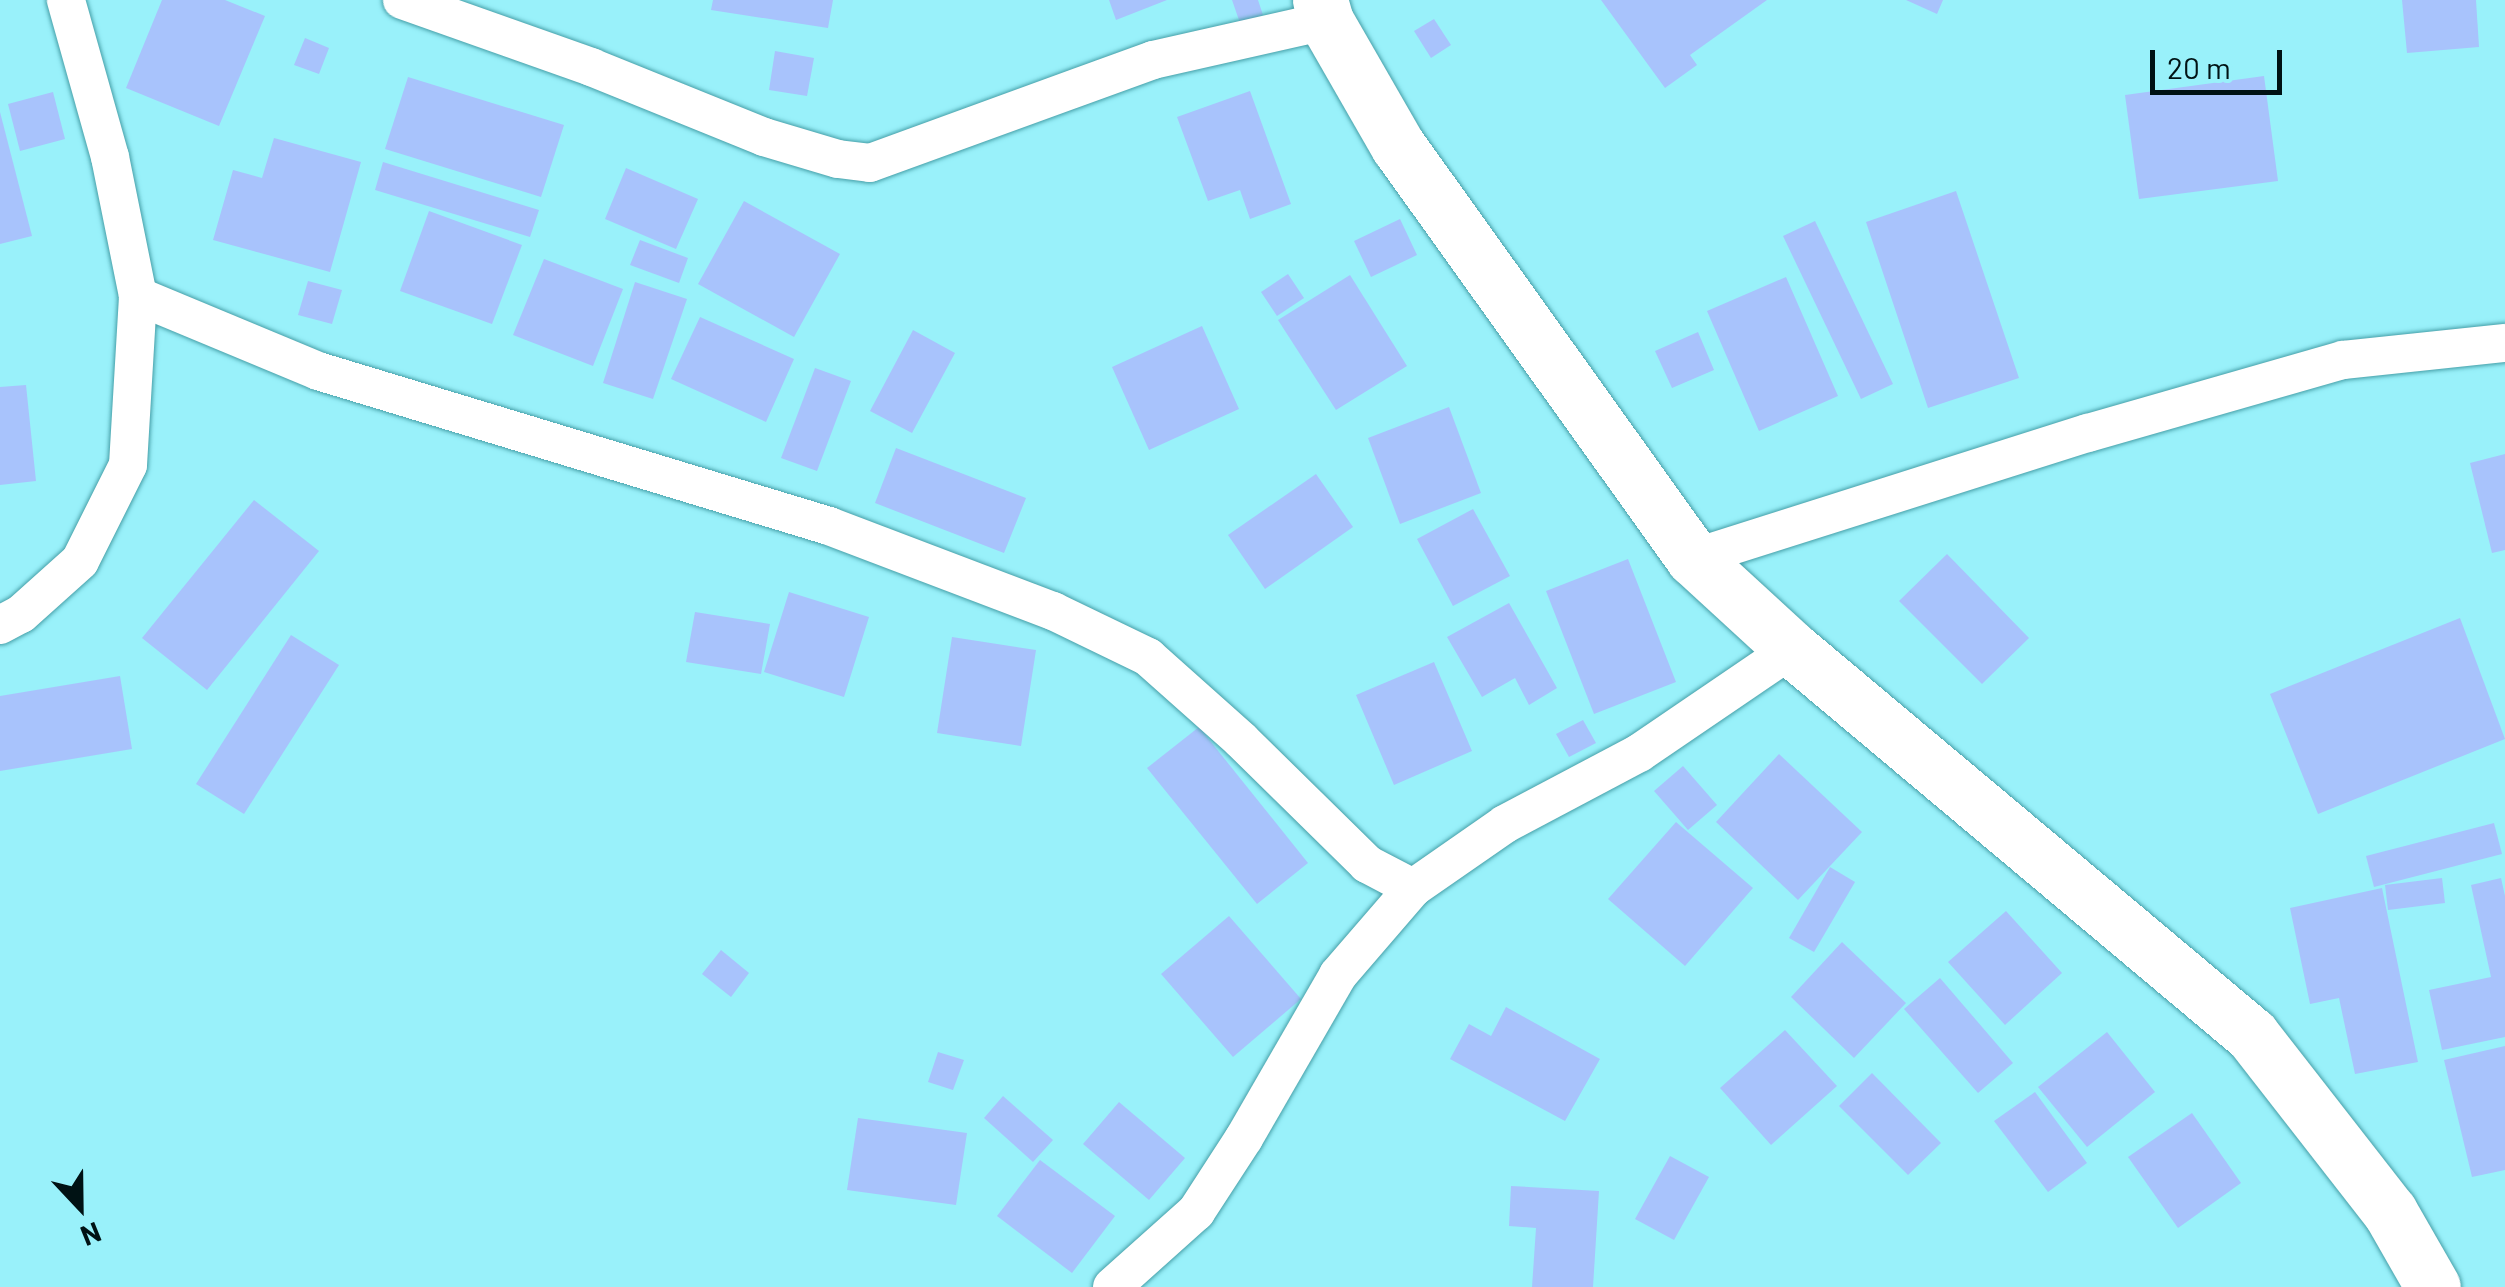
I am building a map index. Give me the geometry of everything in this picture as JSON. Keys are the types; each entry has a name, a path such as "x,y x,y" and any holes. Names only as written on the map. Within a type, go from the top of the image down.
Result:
{"street":[{"path":"0,626 21,614 80,561 128,465 138,296 110,157 66,0"},
{"path":"402,0 591,67 764,136 838,159 870,163 896,157 1153,60 1323,11 1398,146 1694,558 1792,650 2252,1035 2390,1212 2433,1287"},
{"path":"138,296 318,371 829,526 1053,611 1148,657 1241,740 1367,864 1413,888"},
{"path":"1694,558 2088,434 2343,360 2505,343"},
{"path":"1112,1287 1196,1212 1244,1138 1338,975 1413,888 1505,824 1640,753 1792,650"}],"building":[{"path":"162,0 225,0 265,16 219,126 126,88"},
{"path":"713,0 833,0 828,28 711,10"},
{"path":"1109,0 1167,0 1116,20"},
{"path":"1232,0 1258,0 1263,15 1240,23"},
{"path":"1601,0 1767,0 1690,55 1697,65 1665,88"},
{"path":"1906,0 1943,0 1937,14"},
{"path":"2402,0 2476,0 2479,47 2407,53"},
{"path":"1434,19 1451,45 1431,58 1414,31"},
{"path":"305,38 329,48 319,74 294,65"},
{"path":"775,51 814,58 807,96 769,90"},
{"path":"2264,76 2278,181 2139,199 2125,95"},
{"path":"408,77 564,125 541,197 385,149"},
{"path":"1250,91 1291,204 1250,219 1240,190 1208,201 1177,117"},
{"path":"53,92 65,139 20,151 8,104"},
{"path":"0,112 32,236 0,244"},
{"path":"274,138 361,162 330,272 213,240 233,170 262,178"},
{"path":"383,162 539,210 530,237 375,190"},
{"path":"626,168 698,199 676,249 605,219"},
{"path":"1956,191 2019,378 1928,408 1866,222"},
{"path":"744,201 840,254 794,337 698,284"},
{"path":"429,211 522,245 492,324 400,291"},
{"path":"1400,219 1417,255 1371,277 1354,241"},
{"path":"1815,221 1893,384 1861,399 1783,236"},
{"path":"640,240 688,258 679,283 630,265"},
{"path":"544,259 623,289 593,366 513,335"},
{"path":"1288,274 1304,298 1277,316 1261,292"},
{"path":"1350,275 1407,366 1336,410 1278,320"},
{"path":"1786,277 1838,396 1759,431 1707,311"},
{"path":"308,281 342,290 332,324 298,315"},
{"path":"635,282 687,299 653,399 603,383"},
{"path":"700,317 794,359 766,422 671,379"},
{"path":"1202,326 1239,409 1149,450 1112,367"},
{"path":"913,330 955,353 912,433 870,411"},
{"path":"1698,332 1714,370 1672,388 1655,351"},
{"path":"815,368 851,381 817,471 781,458"},
{"path":"26,385 36,481 0,485 0,387"},
{"path":"1449,407 1481,493 1400,524 1368,438"},
{"path":"896,448 1026,498 1004,553 875,503"},
{"path":"2505,454 2505,550 2492,553 2470,463"},
{"path":"1316,474 1353,527 1265,589 1228,535"},
{"path":"254,500 319,551 207,690 142,638"},
{"path":"1473,509 1510,576 1453,606 1417,539"},
{"path":"1947,554 2029,638 1982,684 1899,601"},
{"path":"1628,559 1676,682 1594,714 1546,591"},
{"path":"789,592 869,617 844,697 764,672"},
{"path":"1509,603 1557,688 1529,705 1515,678 1482,697 1447,637"},
{"path":"695,612 770,624 761,674 686,662"},
{"path":"2460,618 2505,739 2318,814 2270,694"},
{"path":"291,635 339,665 244,814 196,784"},
{"path":"952,637 1036,650 1021,746 937,733"},
{"path":"1434,662 1472,751 1394,785 1356,695"},
{"path":"120,676 132,749 0,771 0,696"},
{"path":"1583,720 1596,743 1569,757 1556,734"},
{"path":"1199,727 1308,863 1257,904 1147,768"},
{"path":"1779,754 1862,832 1798,900 1716,822"},
{"path":"1683,766 1717,805 1688,830 1654,791"},
{"path":"1676,822 1753,888 1685,966 1608,899"},
{"path":"2494,823 2502,854 2374,887 2366,856"},
{"path":"1830,867 1855,882 1814,952 1789,938"},
{"path":"2442,878 2445,903 2388,910 2385,885"},
{"path":"2501,878 2505,896 2505,1037 2442,1050 2429,990 2491,977 2471,885"},
{"path":"2382,888 2418,1062 2355,1074 2339,998 2310,1004 2290,908"},
{"path":"2006,911 2062,973 2005,1025 1948,962"},
{"path":"1229,916 1301,999 1233,1057 1161,974"},
{"path":"1842,942 1906,1003 1854,1058 1791,997"},
{"path":"721,950 749,973 731,997 702,974"},
{"path":"1940,978 2013,1063 1978,1093 1904,1009"},
{"path":"1506,1007 1600,1059 1565,1121 1450,1059 1469,1024 1491,1036"},
{"path":"1785,1030 1837,1086 1771,1145 1720,1088"},
{"path":"2107,1032 2155,1092 2087,1147 2038,1087"},
{"path":"2505,1046 2505,1170 2472,1177 2444,1060"},
{"path":"938,1052 964,1060 953,1090 928,1082"},
{"path":"1872,1073 1941,1143 1908,1175 1839,1106"},
{"path":"2035,1092 2087,1163 2048,1192 1994,1121"},
{"path":"1003,1096 1053,1140 1033,1162 984,1118"},
{"path":"1119,1102 1185,1158 1149,1200 1083,1144"},
{"path":"2192,1113 2241,1183 2178,1228 2128,1157"},
{"path":"858,1118 967,1133 956,1205 847,1190"},
{"path":"1670,1156 1709,1177 1674,1240 1635,1219"},
{"path":"1040,1160 1115,1216 1072,1273 997,1216"},
{"path":"1511,1186 1599,1191 1593,1287 1532,1287 1536,1228 1509,1226"}]}
